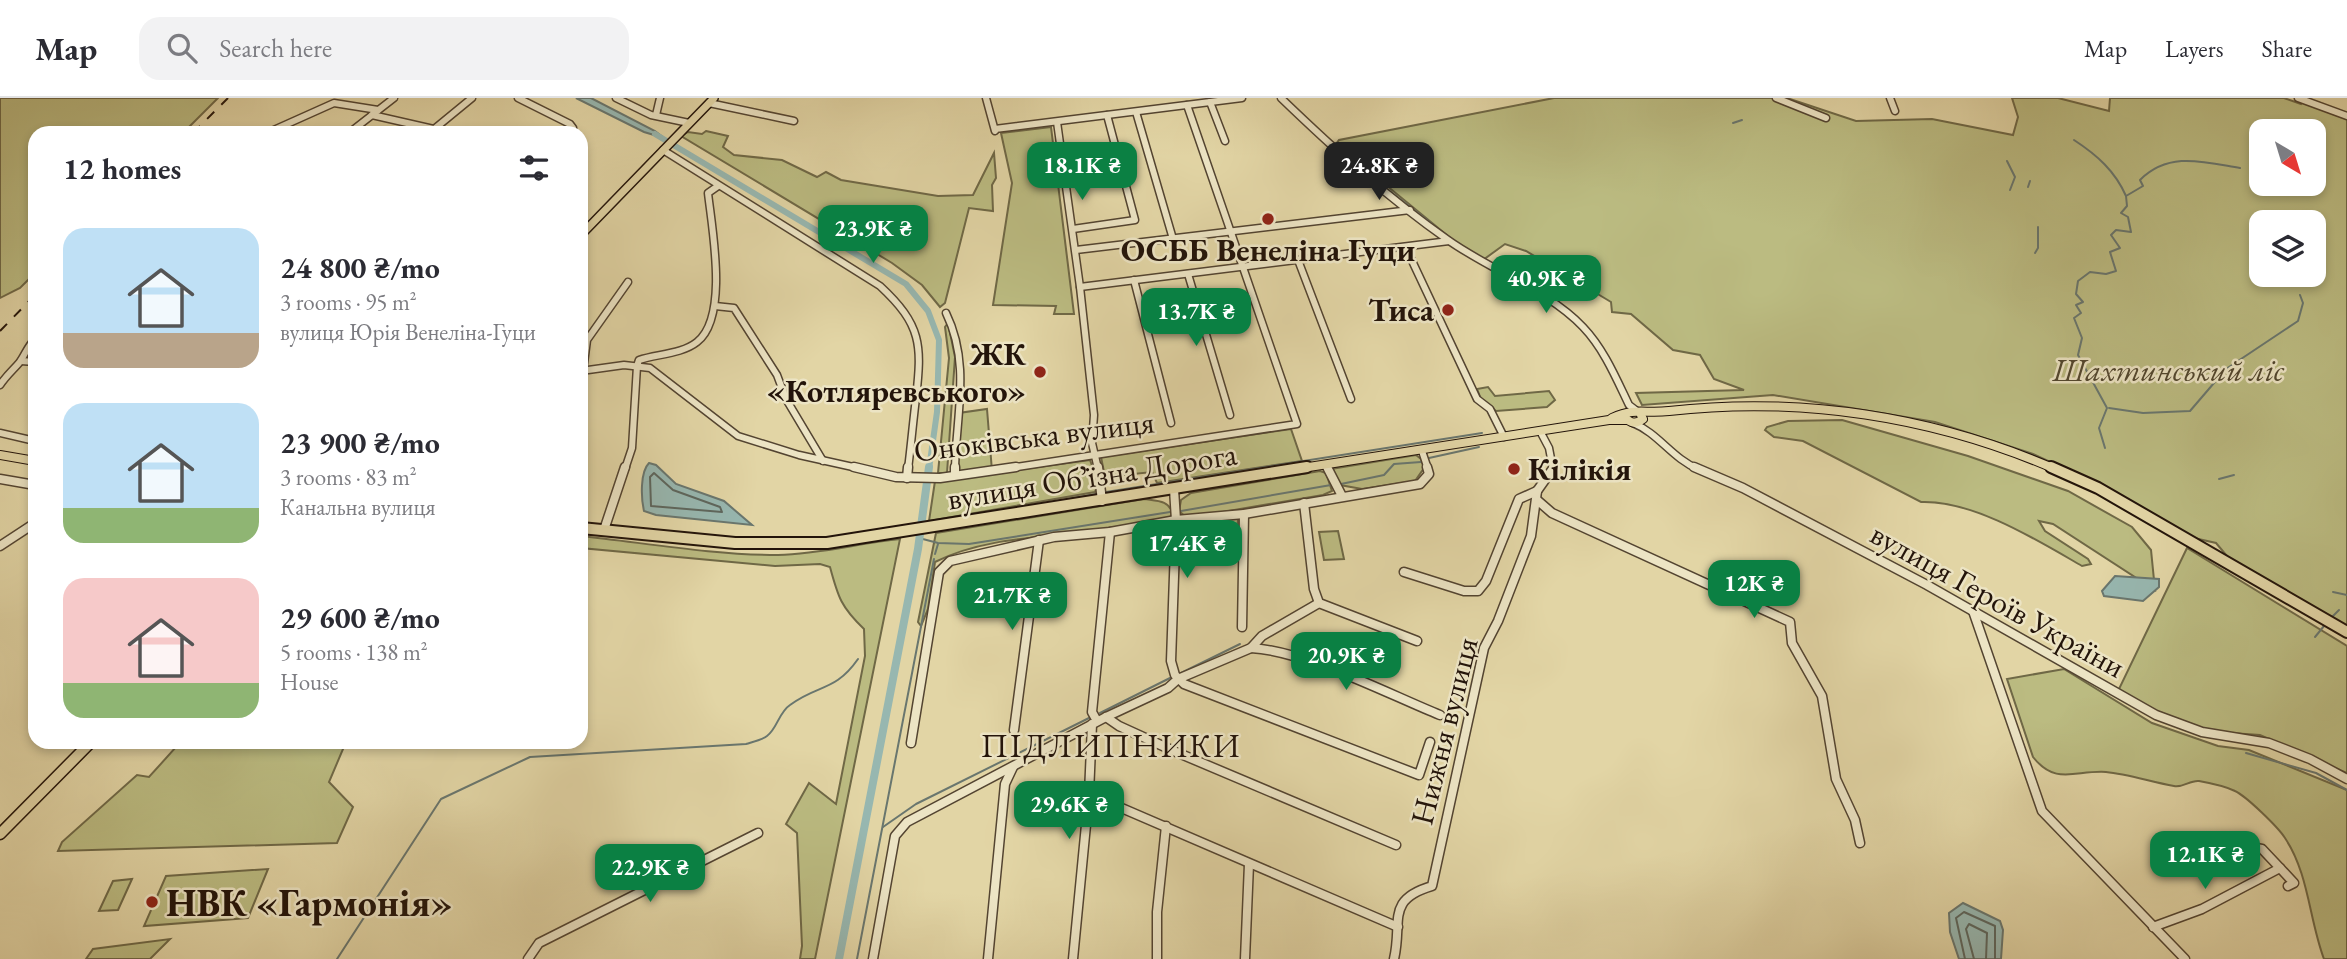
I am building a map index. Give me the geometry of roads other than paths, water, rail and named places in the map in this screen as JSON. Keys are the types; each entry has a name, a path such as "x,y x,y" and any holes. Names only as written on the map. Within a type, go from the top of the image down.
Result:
{"highway":[{"path":"1635,416 1745,404 1826,407 1929,427 1993,445 2098,488 2347,632"},
{"name":"вулиця Обʼїзна Дорога","path":"588,529 761,546 827,543 1635,416"},
{"path":"0,455 28,460"}],"main road":[{"path":"588,229 711,101"},
{"path":"0,834 84,749"}],"street":[{"path":"358,126 394,98"},
{"path":"438,126 472,98"},
{"path":"518,98 572,126"},
{"path":"616,98 651,115 689,123"},
{"path":"656,115 660,98"},
{"path":"986,98 995,131 1242,98"},
{"path":"1281,98 1327,142 1449,240 1558,306 1583,326 1602,351 1635,416"},
{"path":"1776,98 1826,118"},
{"path":"1890,98 1895,111"},
{"path":"2298,98 2347,116"},
{"path":"711,101 794,121"},
{"path":"1210,102 1225,141"},
{"path":"283,126 334,103 378,110"},
{"path":"1187,105 1243,267"},
{"path":"1136,112 1173,239"},
{"path":"372,115 413,126"},
{"path":"1073,229 1135,220 1107,115"},
{"path":"1057,122 1076,250 1094,415 1093,456 1101,481 1102,501"},
{"path":"665,148 718,186 880,286 908,317 918,337 921,356 911,478"},
{"path":"604,530 632,448 639,359 681,349 700,340 713,319 715,306 708,194 718,186"},
{"path":"1076,250 1410,210"},
{"path":"1080,287 1449,240"},
{"path":"1406,247 1477,399 1490,410 1504,437"},
{"path":"1298,260 1351,399"},
{"name":"Оноківська вулиця","path":"588,370 624,365 653,369 731,432 755,443 882,475 911,478 940,478 1297,424 1243,267"},
{"path":"1188,274 1230,415"},
{"path":"1134,280 1171,424"},
{"path":"588,339 628,282"},
{"path":"715,306 734,308 777,375 786,398 813,447 824,461"},
{"path":"946,313 953,323 960,357 955,474"},
{"path":"22,361 24,350 28,346"},
{"path":"0,385 9,371 22,361 28,361"},
{"name":"вулиця Героїв України","path":"1635,416 1683,463 1743,488 1972,610 2156,715 2202,732 2279,747 2311,759 2347,779"},
{"path":"1404,572 1464,591 1478,591 1486,581 1519,499 1537,495 1550,476 1554,465 1540,431"},
{"path":"0,432 28,439"},
{"path":"799,455 813,447"},
{"path":"911,743 938,578 944,565 966,555 1039,540 1110,532 1177,520 1244,514 1424,482 1429,474 1422,451"},
{"path":"1326,465 1342,496"},
{"path":"0,479 28,484"},
{"path":"1174,489 1177,520 1171,662 1178,680 1419,775 1430,742"},
{"path":"1537,495 1552,513 1790,622 1792,643 1822,696 1836,779 1855,820 1860,843"},
{"name":"Нижня вулиця","path":"1394,959 1399,939 1397,917 1407,895 1432,886 1484,648 1499,621 1531,536 1537,495"},
{"path":"1304,503 1314,589 1319,603 1417,641"},
{"path":"1242,627 1244,514"},
{"path":"0,546 28,528"},
{"path":"1073,959 1095,723 1092,712 1110,532"},
{"path":"1014,730 1039,540"},
{"path":"1251,648 1276,627 1319,603"},
{"path":"1972,610 2042,811 2185,959"},
{"path":"873,959 895,836 907,822 1095,723 1168,688 1178,680 1251,648 1259,647 1297,658 1440,715"},
{"path":"1107,717 1119,726 1176,752 1396,845"},
{"path":"988,959 1004,784 1014,765"},
{"path":"1088,794 1398,927"},
{"path":"1157,959 1157,912 1166,826"},
{"path":"528,959 539,943 758,833"},
{"path":"2256,848 2262,849 2294,883 2288,886"},
{"path":"1245,959 1249,864"},
{"path":"2153,927 2202,909 2280,868"}],"water":[{"path":"576,98 591,98 664,138 644,132"},
{"path":"649,463 656,465 676,484 724,501 752,525 656,515 644,511 643,479"},
{"path":"2115,576 2159,579 2159,587 2143,601 2104,596 2102,591"},
{"path":"1963,903 2000,921 2003,930 2001,959 1959,959 1950,932 1949,913"}],"waterway":[{"path":"1733,123 1742,120"},
{"path":"655,134 906,284 928,311 939,340 937,412 929,469"},
{"path":"2074,140 2104,164 2126,196"},
{"path":"2007,161 2015,177 2010,190"},
{"path":"2126,196 2143,186 2140,180 2151,171 2175,162 2213,163 2240,168"},
{"path":"2028,187 2030,181"},
{"path":"1378,182 1409,206"},
{"path":"2105,448 2099,428 2107,408 2078,355 2082,338 2074,318 2081,313 2076,305 2083,302 2076,294 2078,281 2090,272 2106,274 2116,271 2110,252 2120,248 2111,235 2116,230 2131,232 2128,217 2121,213 2127,206 2126,196"},
{"path":"1414,210 1432,224"},
{"path":"2035,253 2038,248 2038,227"},
{"path":"2109,408 2143,413 2190,411 2226,369 2298,321 2303,303 2300,295"},
{"path":"1106,492 1482,433"},
{"path":"1429,458 1479,447"},
{"path":"1341,484 1384,475 1394,464 1421,462"},
{"path":"839,959 918,549 929,467"},
{"path":"2219,479 2234,475"},
{"path":"1181,511 1331,485"},
{"path":"1046,503 1096,494"},
{"path":"919,538 938,543 969,544 1170,512"},
{"path":"935,554 938,544"},
{"path":"857,959 934,559"},
{"path":"2333,592 2347,595"},
{"path":"2332,617 2339,610"},
{"path":"2315,637 2324,626"},
{"path":"1181,673 1240,644"},
{"path":"337,959 441,799 530,757 746,744 757,741 770,733 790,705 834,683 850,670 858,659"},
{"path":"1100,713 1170,678"},
{"path":"883,827 916,804 1089,718"},
{"path":"2246,753 2316,773 2347,790"}],"railway":[{"path":"200,126 228,98"},
{"path":"0,331 28,302"}],"place":[{"name":"ОСББ Венеліна Гуци","path":"1268,219"},
{"name":"Тиса","path":"1448,310"},
{"name":"ЖК «Котляревського»","path":"1040,372"},
{"name":"Кілікія","path":"1514,469"},
{"name":"НВК «Гармонія»","path":"152,902"}],"district":[{"name":"ПІДЛИПНИКИ","path":"1111,745"}],"park label":[{"name":"Шахтинський ліс","path":"2168,370"}]}
